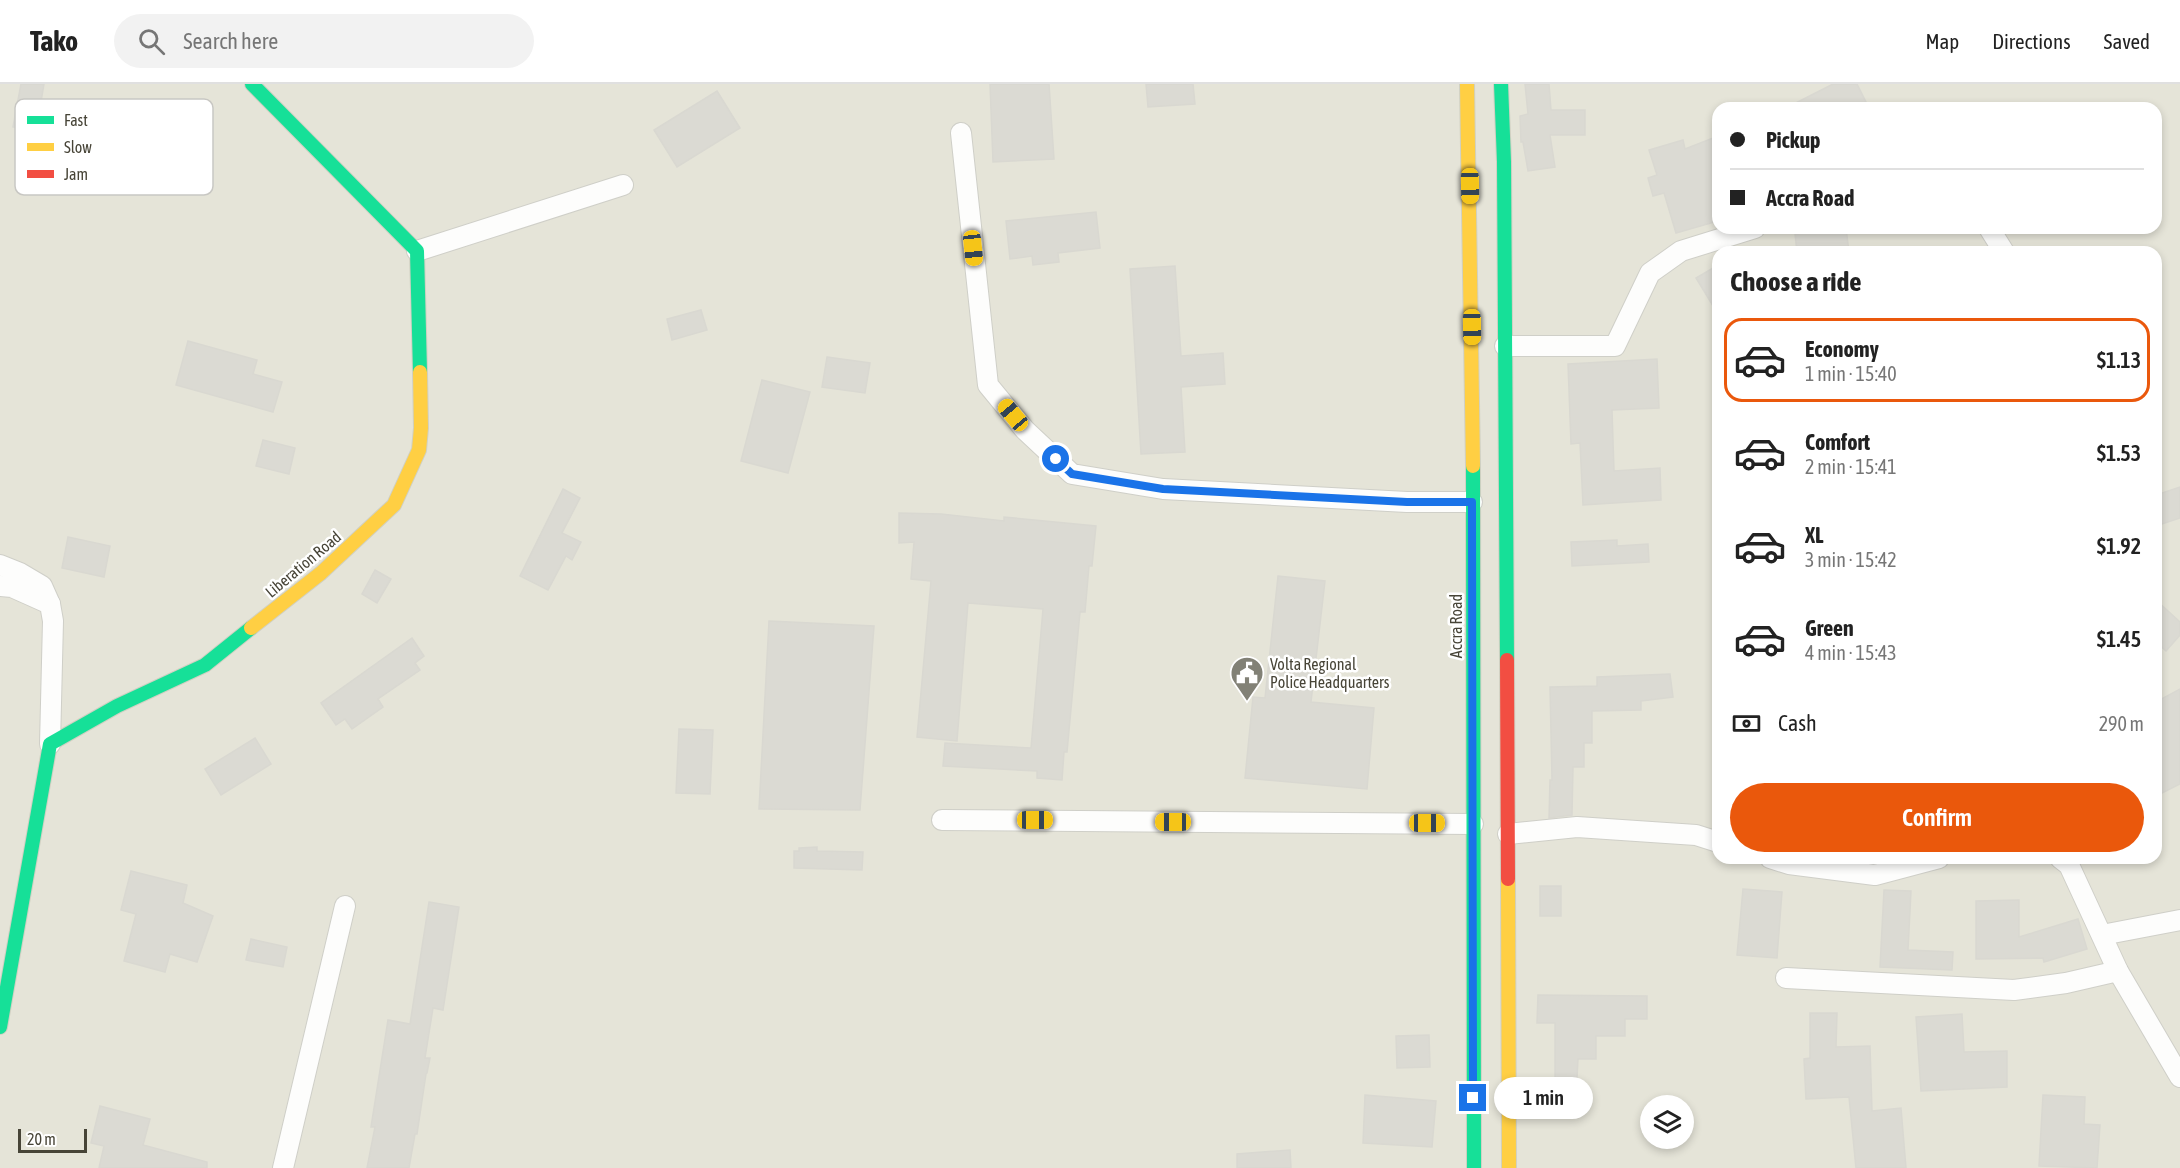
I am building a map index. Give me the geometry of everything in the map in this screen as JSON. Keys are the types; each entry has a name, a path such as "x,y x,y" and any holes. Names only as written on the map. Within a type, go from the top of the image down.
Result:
{"main road":[{"path":"252,84 417,251"},
{"name":"Accra Road","path":"1467,84 1471,257 1474,1168"},
{"path":"1502,84 1509,1168"},
{"name":"Liberation Road","path":"50,744 117,706 205,665 321,573 394,505 419,450 422,428 417,251"},
{"path":"0,1027 50,744"}],"street":[{"path":"961,133 988,385 1025,430 1072,474 1163,489 1407,502 1472,502"},
{"path":"417,251 623,185"},
{"path":"1505,346 1615,346 1650,273 1681,251 1736,234"},
{"path":"0,565 42,586 50,604 53,621 50,744"},
{"path":"0,586 12,587 50,604"},
{"path":"942,820 1473,824"},
{"path":"1508,834 1577,827 1696,835 1712,840"},
{"path":"1789,864 1875,875 1916,864"},
{"path":"2068,864 2118,971 2180,1077"},
{"path":"283,1168 345,906"},
{"path":"2102,935 2180,920"},
{"path":"1786,978 2014,990 2066,983 2118,971"}],"shaded area":[{"path":"0,84 2180,84 2180,1168 0,1168"}],"building":[{"path":"21,84 44,84 41,99 18,99"},
{"path":"990,84 1049,84 1054,159 993,162"},
{"path":"1146,84 1193,84 1195,104 1148,107"},
{"path":"1525,84 1549,84 1551,110 1585,110 1585,135 1550,135 1555,167 1528,171 1523,142 1521,142 1520,116 1528,114"},
{"path":"1833,84 1857,84 1866,102 1798,102"},
{"path":"717,91 740,128 677,167 654,130"},
{"path":"1712,138 1712,223 1676,233 1664,193 1653,196 1648,178 1657,175 1649,150 1683,140 1685,149"},
{"path":"1096,212 1100,248 1058,253 1059,262 1033,265 1032,256 1010,259 1006,221"},
{"path":"1795,234 1847,234 1848,246 1796,246"},
{"path":"1175,266 1181,356 1223,353 1225,384 1181,387 1185,452 1141,454 1130,269"},
{"path":"1712,269 1712,304 1696,278"},
{"path":"701,310 707,330 672,340 667,319"},
{"path":"188,341 257,360 253,374 282,382 273,412 176,385"},
{"path":"827,357 870,363 865,393 822,387"},
{"path":"1657,359 1659,408 1612,410 1614,471 1660,468 1661,500 1583,505 1580,443 1571,444 1568,364"},
{"path":"762,380 810,392 788,473 741,461"},
{"path":"263,440 295,448 289,474 256,466"},
{"path":"2180,487 2180,518 2162,524 2162,493"},
{"path":"563,489 580,498 562,533 581,542 572,560 566,556 548,590 520,576"},
{"path":"899,513 941,514 1004,521 1004,517 1096,526 1092,566 1089,566 1085,612 1080,612 1067,752 1064,752 1062,780 1037,778 1037,771 943,766 945,743 1031,748 1043,609 968,603 957,741 917,737 931,581 911,579 914,542 899,543"},
{"path":"68,537 110,546 104,577 62,568"},
{"path":"1617,540 1617,546 1648,544 1649,562 1572,566 1571,542"},
{"path":"375,570 391,579 377,603 362,594"},
{"path":"1278,576 1325,581 1311,702 1374,708 1367,789 1245,778 1253,697 1265,698"},
{"path":"2162,606 2180,622 2180,635 2166,651 2162,647"},
{"path":"769,621 874,626 860,810 759,809"},
{"path":"412,638 424,656 415,663 420,670 378,699 383,707 352,729 345,719 336,725 321,703"},
{"path":"1670,674 1673,697 1641,701 1641,710 1592,711 1592,743 1584,743 1584,767 1573,767 1572,815 1549,818 1550,780 1552,780 1550,687 1597,686 1597,677"},
{"path":"2180,689 2180,784 2162,793 2162,699"},
{"path":"679,729 713,730 710,794 676,793"},
{"path":"255,738 271,764 221,795 205,769"},
{"path":"817,847 817,851 863,852 862,870 794,868 794,851 799,851 799,848"},
{"path":"131,871 187,885 183,903 213,916 197,962 170,954 165,972 124,961 136,914 121,910"},
{"path":"1540,886 1561,886 1561,916 1540,916"},
{"path":"1743,889 1782,892 1777,958 1737,955"},
{"path":"1884,890 1911,891 1908,950 1953,952 1952,970 1880,967"},
{"path":"2019,900 2019,937 2078,919 2087,949 2044,962 2043,958 1976,959 1976,901"},
{"path":"429,902 459,907 443,1010 433,1008 425,1058 430,1058 417,1134 415,1134 409,1168 367,1168 375,1127 371,1127 388,1020 410,1024"},
{"path":"251,939 287,947 283,967 246,960"},
{"path":"1538,995 1647,996 1647,1019 1625,1019 1625,1036 1596,1036 1596,1059 1578,1059 1577,1078 1555,1078 1555,1023 1537,1023"},
{"path":"1810,1013 1837,1013 1836,1047 1870,1046 1872,1111 1901,1108 1906,1168 1856,1168 1849,1097 1806,1099 1804,1059 1810,1058"},
{"path":"1962,1014 1964,1052 2007,1051 2007,1087 1921,1091 1916,1017"},
{"path":"1429,1035 1430,1067 1397,1068 1396,1036"},
{"path":"1365,1095 1436,1101 1432,1147 1363,1143"},
{"path":"2043,1095 2085,1097 2084,1124 2100,1125 2097,1168 2039,1166"},
{"path":"100,1106 150,1119 143,1145 207,1162 207,1168 99,1168 104,1146 91,1143"},
{"path":"1290,1150 1291,1168 1237,1168 1237,1154"}],"traffic: fast":[{"path":"252,84 417,251 420,372"},
{"path":"1501,84 1504,162 1507,660"},
{"path":"1473,466 1474,1168"},
{"path":"0,1027 50,744 117,706 205,665 251,628"}],"traffic: slow":[{"path":"1467,84 1473,466"},
{"path":"251,628 321,573 394,505 419,450 420,372"},
{"path":"1508,879 1509,1168"}],"traffic: jam":[{"path":"1507,660 1508,879"}],"place":[{"name":"Volta Regional Police Headquarters","path":"1247,702"}],"route":[{"path":"1056,459 1072,474 1163,489 1407,502 1472,502 1473,1098"}]}
